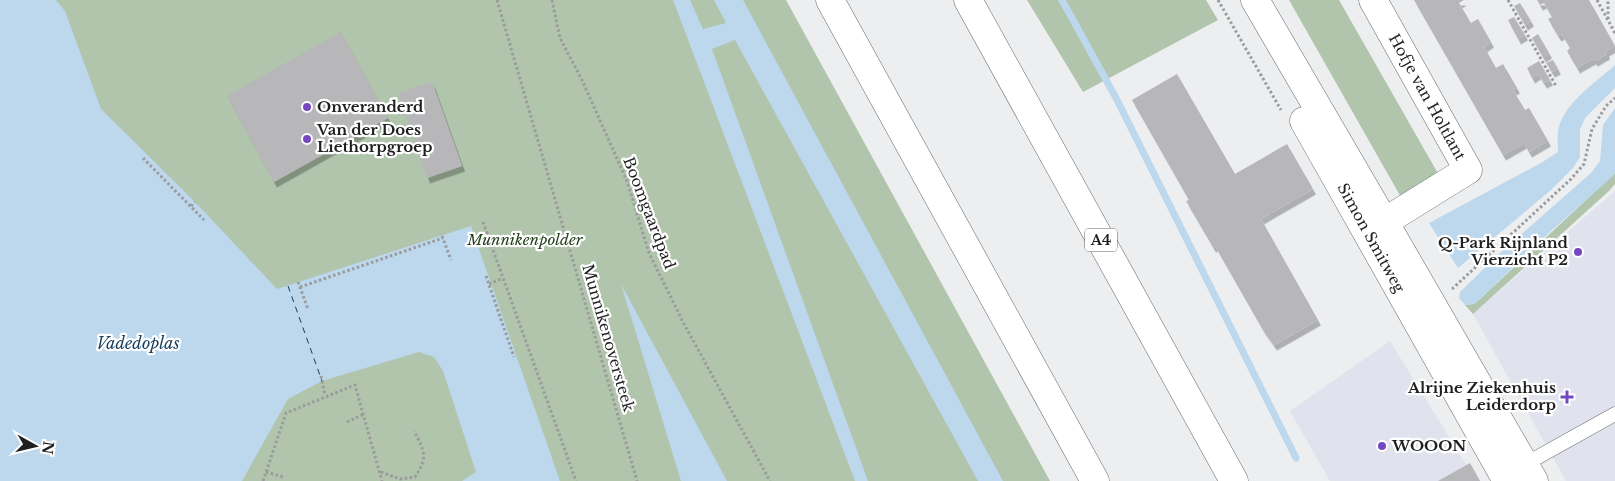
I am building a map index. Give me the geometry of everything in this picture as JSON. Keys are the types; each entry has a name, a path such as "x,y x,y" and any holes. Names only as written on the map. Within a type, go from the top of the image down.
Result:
{"main road":[{"path":"830,0 1095,481"},
{"name":"A4","path":"968,0 1234,481"},
{"name":"Simon Smitweg","path":"1236,0 1384,221"},
{"name":"Simon Smitweg","path":"1255,0 1384,221 1518,476"},
{"name":"Hofje van Holtlant","path":"1373,0 1468,170 1384,221"}],"lane":[{"name":"Simon Smitweg","path":"1518,476 1615,414"}],"path":[{"name":"Munnikenoversteek","path":"498,0 500,13 542,150 637,481"},
{"name":"Boomgaardpad","path":"552,0 560,38 582,80 627,181 649,253 682,322 770,481"},
{"path":"1508,0 1556,86"},
{"path":"1597,0 1615,33"},
{"path":"1608,0 1608,20"},
{"path":"1445,296 1571,179 1584,164 1592,129 1606,106 1615,98"},
{"path":"143,158 204,220"},
{"path":"158,172 161,168"},
{"path":"191,206 195,202"},
{"path":"483,222 576,481"},
{"path":"300,287 443,237 451,260"},
{"path":"486,276 514,357"},
{"path":"489,284 503,278"},
{"path":"298,282 308,309"},
{"path":"321,376 325,395"},
{"path":"263,481 286,414 325,395 354,385 381,472 382,481"},
{"path":"347,422 364,414"},
{"path":"381,472 400,479 415,477 424,464 424,450 414,431"},
{"path":"266,472 283,477"}],"shaded area":[{"name":"Alrijne Ziekenhuis Leiderdorp","path":"1615,191 1615,481 1566,481 1473,314"},
{"name":"WOOON","path":"1390,341 1476,481 1330,481 1290,411"}],"green space":[{"name":"Munnikenpolder","path":"0,0 786,0 1050,481 0,481"},
{"path":"1027,0 1206,0 1218,20 1083,92"},
{"path":"1289,0 1339,0 1440,177 1402,199"},
{"path":"1615,173 1615,184 1609,191 1473,314 1465,305 1474,304 1480,299"}],"water":[{"name":"Vadedoplas","path":"0,0 56,0 65,11 101,109 195,202 277,289 471,226 560,481 462,481 476,472 443,371 434,357 419,352 322,381 288,399 242,481 0,481"},
{"path":"673,0 690,0 703,29 726,23 714,0 743,0 1003,481 978,481 735,40 712,49 868,481 855,481"},
{"path":"1615,65 1615,88 1585,118 1580,130 1580,157 1573,168 1551,190 1458,268 1429,223 1558,152 1558,132 1566,112 1580,95"},
{"path":"1615,108 1615,173 1613,176 1550,232 1480,299 1474,304 1465,305 1459,298 1460,292 1499,254 1591,173 1600,161 1603,125"},
{"path":"621,284 727,481 681,481"}],"building":[{"path":"1414,0 1464,0 1459,3 1471,23 1478,19 1491,42 1484,47 1496,68 1503,64 1517,88 1513,90 1525,110 1529,108 1548,141 1529,152 1524,143 1503,155"},
{"path":"1537,0 1589,0 1615,46 1606,51 1607,54 1595,61 1593,59 1577,68 1567,51 1570,48 1562,34 1559,36 1557,34 1548,19 1552,17 1544,3 1540,5"},
{"path":"1520,3 1531,21 1525,25 1514,6"},
{"path":"1514,17 1525,35 1518,39 1508,20"},
{"name":"Onveranderd","path":"341,32 388,118 274,182 227,96"},
{"path":"1538,34 1549,53 1543,57 1532,38"},
{"path":"1553,60 1558,69 1552,72 1546,63"},
{"path":"1539,61 1550,80 1544,83 1538,74 1532,78 1527,68"},
{"path":"1177,74 1235,174 1287,144 1313,189 1261,219 1318,320 1274,345 1263,330 1215,246 1213,247 1186,201 1189,200 1132,100"},
{"path":"432,82 462,166 427,178 398,93"},
{"path":"1470,463 1480,481 1438,481"}],"waterway":[{"path":"1062,0 1116,98 1296,458"}],"ferry route":[{"path":"288,286 322,381"}],"place":[{"name":"Onveranderd","path":"307,107"},
{"name":"Van der Does Liethorpgroep","path":"307,139"},
{"name":"Q-Park Rijnland Vierzicht P2","path":"1578,252"},
{"name":"Alrijne Ziekenhuis Leiderdorp","path":"1567,397"},
{"name":"WOOON","path":"1382,446"}]}
